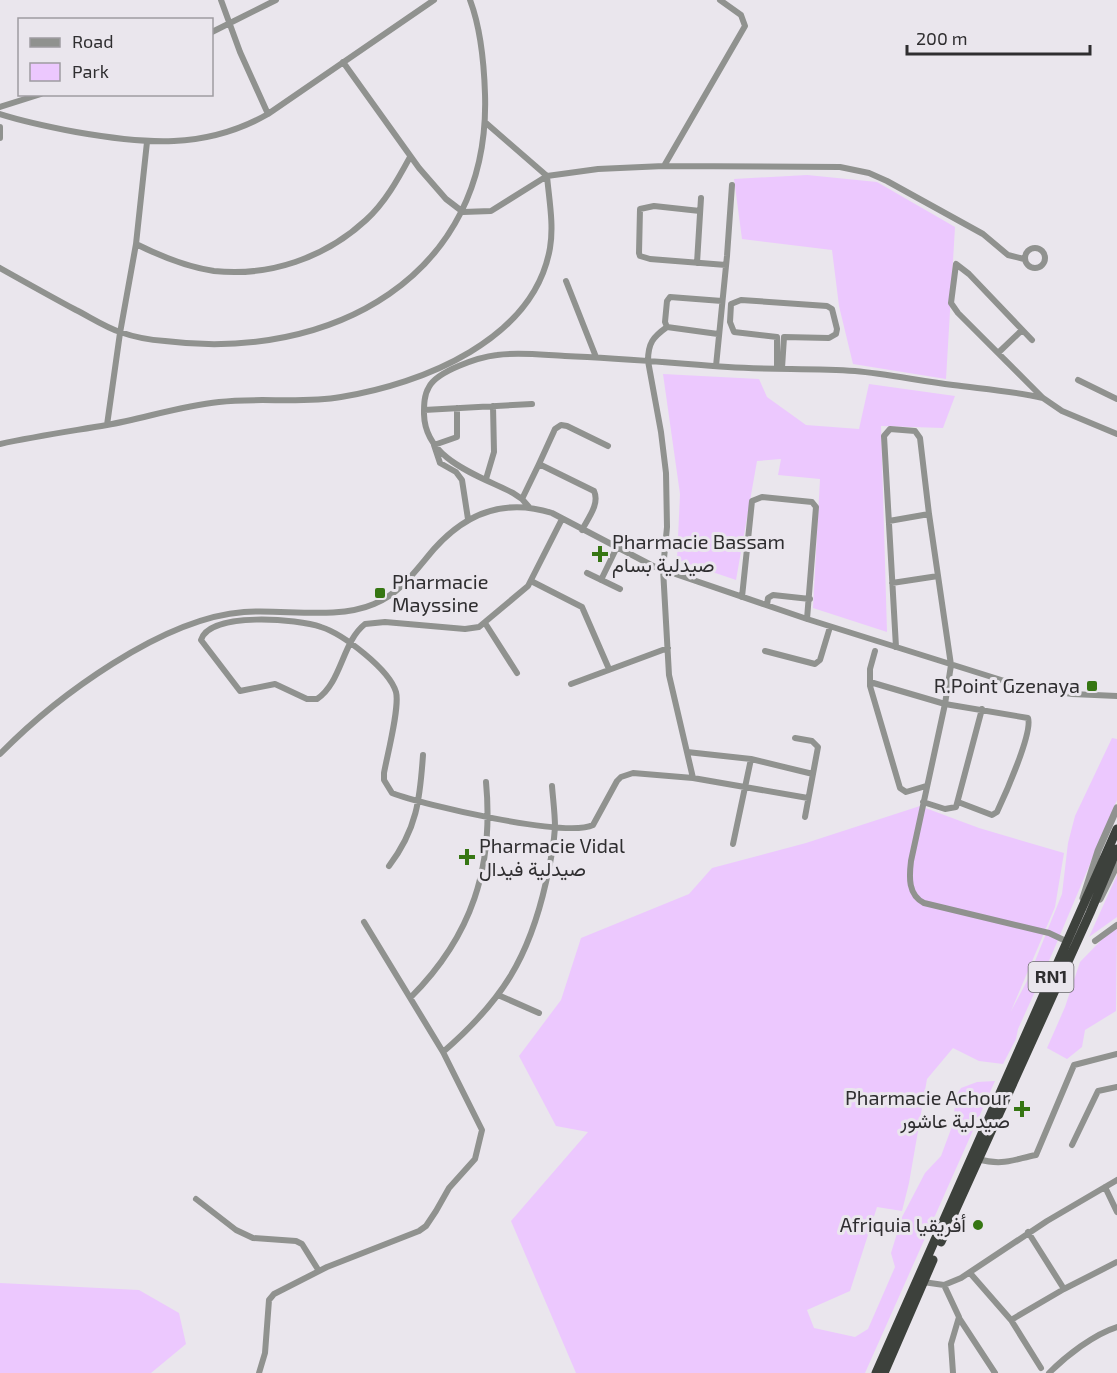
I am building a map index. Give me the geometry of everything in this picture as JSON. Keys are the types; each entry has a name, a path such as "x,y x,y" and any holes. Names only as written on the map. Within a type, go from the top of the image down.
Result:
{"highway":[{"name":"RN1","path":"1025,1046 1066,941 1117,829"},
{"name":"RN1","path":"876,1373 1025,1046 1090,913 1117,849"},
{"name":"RN1","path":"884,1373 978,1159 1010,1079"}],"street":[{"path":"221,0 240,52 268,114"},
{"path":"213,32 276,0"},
{"path":"0,114 45,126 124,141 175,141 211,136 245,125 268,114 434,0"},
{"path":"0,268 120,333 164,341 245,343 271,340 325,328 370,306 402,284 446,238 463,212 476,174 486,123 483,62 479,34 470,0"},
{"path":"664,166 745,26 741,15 720,0"},
{"path":"343,62 410,157 438,191 463,212 491,211 547,176 598,169 664,166 840,167 869,173 887,181 967,224 1008,255 1024,259"},
{"path":"0,106 34,96"},
{"path":"0,444 108,425 217,402 342,397 395,385 460,359 489,340 514,317 535,290 550,246 547,176 486,123"},
{"path":"0,127 0,138"},
{"path":"108,425 120,333 136,244 147,142"},
{"path":"136,244 160,255 213,270 233,272 282,266 327,249 366,220 386,197 410,157"},
{"path":"716,366 732,185"},
{"path":"697,263 701,198"},
{"path":"700,211 654,206 644,208 639,212 640,256 650,259 726,265"},
{"path":"1032,340 969,274 956,264 951,297 953,308 985,342 998,352 1043,398 1062,411 1117,434"},
{"path":"566,281 596,357"},
{"path":"667,327 665,322 667,301 670,297 722,301"},
{"path":"741,300 827,306 832,309 836,334 829,338 784,337 779,368 777,337 734,332 730,322 733,302 741,300"},
{"path":"693,778 671,690 663,569 667,527 666,473 662,432 648,351 652,338 667,327 718,334"},
{"path":"998,352 1022,330"},
{"path":"529,507 522,499 447,460 434,445 428,435 424,410 429,385 436,378 477,359 516,354 879,374 952,385 1015,391 1043,398"},
{"path":"1078,380 1117,399"},
{"path":"424,410 532,404"},
{"path":"486,479 494,452 493,406"},
{"path":"434,445 457,437 457,408"},
{"path":"522,499 555,429 561,425 608,446"},
{"path":"896,648 884,436 890,429 915,431 918,434 951,665 945,704 910,867 911,888 916,898 928,905 1049,933 1066,941"},
{"path":"434,445 440,463 456,472 462,480 468,519"},
{"path":"539,464 594,491 596,502 582,530"},
{"path":"742,597 751,504 754,498 812,502 816,507 807,619"},
{"path":"0,754 41,715 87,680 142,647 200,621 240,612 356,610 384,599 404,584 445,537 468,519 510,507 529,507 552,513 663,569 896,648 1014,684 1072,694 1117,696"},
{"path":"889,521 929,514"},
{"path":"562,519 531,581 520,594 485,623 465,630 372,622 362,625 352,642 327,689 321,696 311,700 275,684 240,691 201,640 207,630 214,626 251,620 311,624 323,627 352,642 390,680 397,694 384,780 392,793 420,801 489,817 555,828 586,828 593,825 621,777 633,773 693,778 808,798"},
{"path":"601,580 617,547"},
{"path":"587,573 620,589"},
{"path":"892,583 938,576"},
{"path":"531,581 582,607 609,669"},
{"path":"767,605 768,598 773,595 810,599"},
{"path":"485,623 517,674"},
{"path":"765,651 815,664 820,660 830,627"},
{"path":"571,684 668,648"},
{"path":"876,651 870,669 870,682 901,789 908,792 926,786"},
{"path":"870,682 945,704 1028,718 1027,734 996,814 992,815 958,802"},
{"path":"923,802 951,809 956,807 982,709"},
{"path":"795,738 812,741 818,747 805,816"},
{"path":"687,752 751,759 813,774"},
{"path":"389,866 410,832 420,801 423,755"},
{"path":"734,844 751,759"},
{"path":"411,998 438,968 456,942 476,896 487,840 489,817 486,782"},
{"path":"443,1052 476,1022 498,995 521,958 532,934 548,873 555,828 552,786"},
{"path":"1080,909 1098,851 1117,808"},
{"path":"1090,913 1098,903 1117,865"},
{"path":"260,1373 266,1353 269,1300 281,1289 319,1271 419,1231 431,1218 449,1188 475,1159 479,1146 481,1125 443,1052 364,922"},
{"path":"1095,941 1117,925"},
{"path":"498,995 539,1013"},
{"path":"978,1159 994,1164 1036,1155 1074,1065 1117,1054"},
{"path":"1072,1145 1098,1091 1117,1087"},
{"path":"923,1282 944,1285 970,1273 1028,1232 1117,1180"},
{"path":"1105,1187 1117,1212"},
{"path":"196,1199 237,1230 253,1238 296,1241 302,1244 319,1271"},
{"path":"1028,1232 1064,1289"},
{"path":"1011,1320 1117,1262"},
{"path":"970,1273 1011,1320 1041,1368"},
{"path":"944,1285 959,1317 995,1373"},
{"path":"953,1373 951,1344 959,1317"},
{"path":"1049,1373 1061,1361 1106,1330 1117,1327"}],"green space":[{"path":"807,175 877,182 955,227 946,379 853,364 839,306 832,250 742,239 734,179"},
{"path":"663,374 759,379 767,397 806,425 859,429 869,384 955,396 943,428 881,426 887,632 813,608 820,479 778,475 781,459 757,461 736,580 677,560 680,494"},
{"path":"1112,738 1117,739 1117,800 1018,1029 1016,1039 1003,1064 979,1061 953,1048 927,1079 902,1211 877,1207 850,1291 807,1310 814,1328 855,1337 868,1329 895,1267 891,1253 902,1217 925,1173 941,1156 954,1121 955,1097 961,1088 977,1082 995,1081 865,1373 576,1373 511,1221 588,1132 556,1126 519,1056 561,1000 581,938 689,894 712,868 806,843 920,806 979,828 1064,853 1055,907 1011,1011 1027,981 1062,894 1068,843 1075,816"},
{"path":"1117,875 1117,917 1089,937"},
{"path":"1117,924 1116,1011 1085,1030 1082,1047 1067,1059 1047,1048 1065,1007 1080,962"},
{"path":"0,1283 139,1290 179,1313 186,1344 151,1373 0,1373"}],"place":[{"name":"Pharmacie Bassam صيدلية بسام","path":"600,554"},
{"name":"Pharmacie Mayssine","path":"380,593"},
{"name":"R.Point Gzenaya","path":"1092,686"},
{"name":"Pharmacie Vidal صيدلية فيدال","path":"467,857"},
{"name":"Pharmacie Achour صيدلية عاشور","path":"1022,1109"},
{"name":"Afriquia أفريقيا","path":"978,1225"}]}
